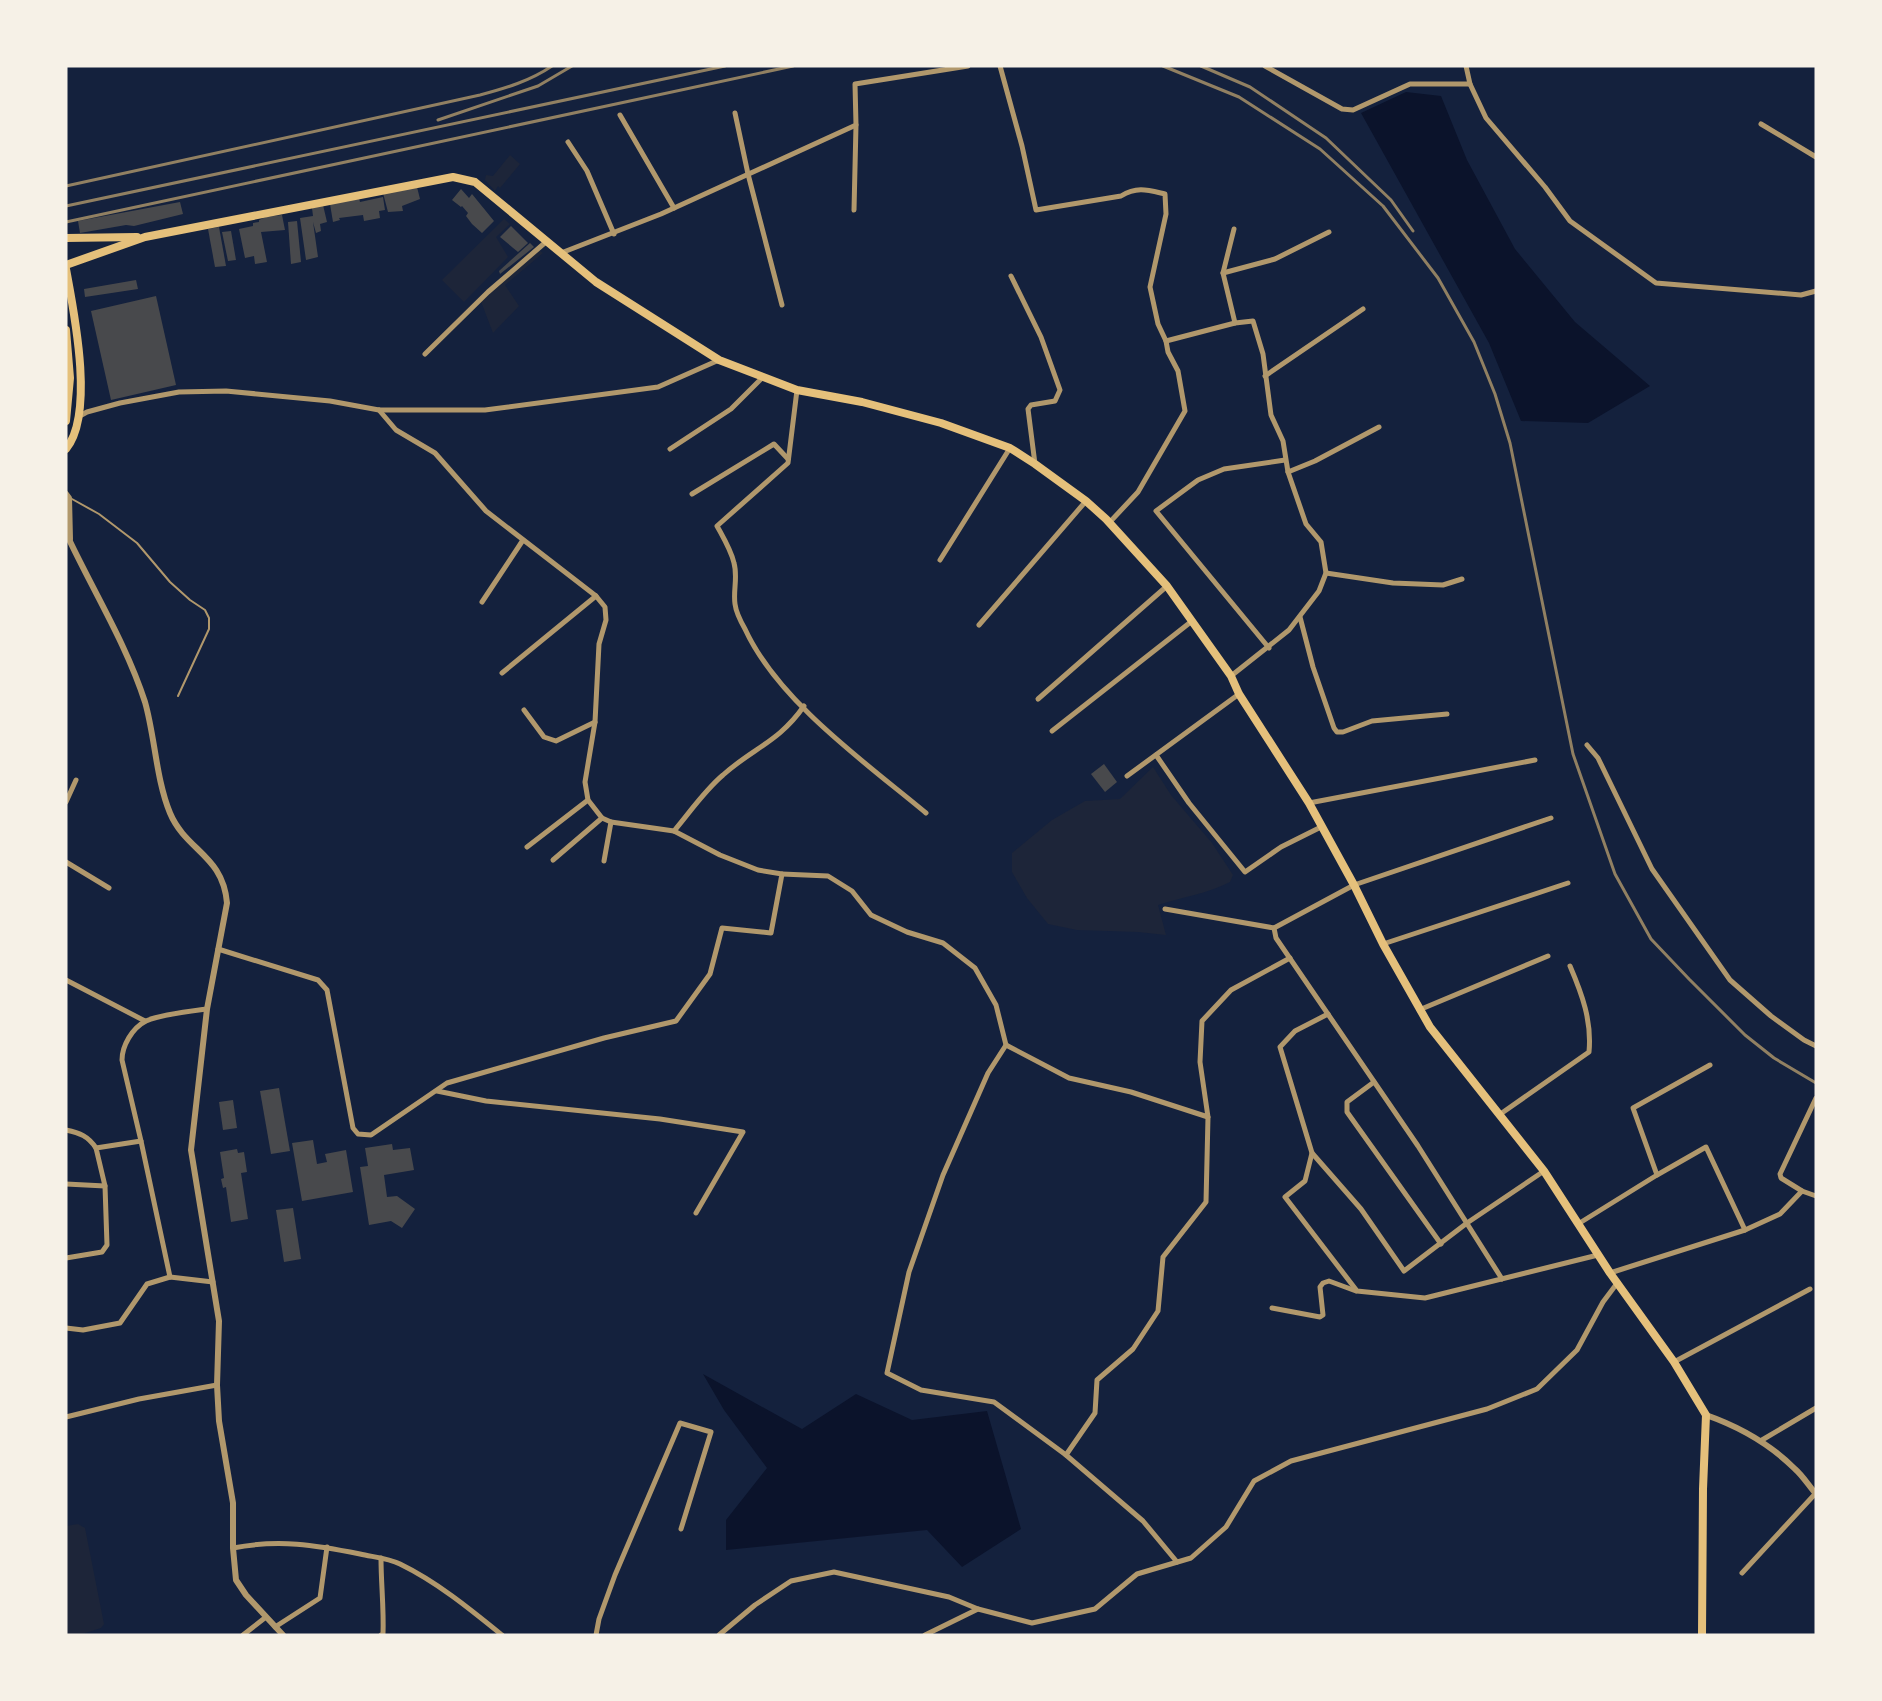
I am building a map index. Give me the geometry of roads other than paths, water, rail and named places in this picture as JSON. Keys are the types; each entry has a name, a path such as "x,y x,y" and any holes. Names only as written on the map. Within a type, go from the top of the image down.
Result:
{"main road":[{"path":"66,265 145,237 453,177 476,182 596,282 719,360 797,390 862,402 941,423 1010,448 1086,501 1167,586 1231,676 1239,694 1309,803 1419,1010 1544,1171 1610,1273 1674,1362 1706,1415 1702,1635"},
{"path":"66,238 145,237"},
{"path":"66,269 81,366 78,417 71,442 66,449"},
{"path":"66,330 70,378 66,421"}],"street":[{"path":"854,210 855,84 968,66"},
{"path":"1000,66 1022,146 1036,210 1121,196 1131,190 1143,188 1165,194 1166,214 1150,287 1158,324 1178,371 1185,411 1138,492 1109,523"},
{"path":"1264,66 1342,109 1353,110 1410,84 1470,84"},
{"path":"1466,66 1470,84 1486,118 1570,220 1656,282 1801,295 1816,291"},
{"path":"735,113 748,174 782,305"},
{"path":"620,115 674,208"},
{"path":"1761,124 1816,157"},
{"path":"561,253 614,234 674,208 856,125"},
{"path":"568,142 587,171 614,234"},
{"path":"1234,229 1223,273 1235,323"},
{"path":"1223,273 1275,259 1329,232"},
{"path":"425,354 488,292 547,241"},
{"path":"1011,276 1041,337 1060,390 1056,401 1031,405 1028,409 1035,464"},
{"path":"1265,376 1363,309"},
{"path":"1166,341 1235,323 1253,321 1263,354 1271,415 1283,441 1288,472 1306,524 1321,542 1326,573 1320,591 1289,630 1231,676"},
{"path":"78,417 87,412 120,403 179,392 237,392 330,401 379,410 485,410 658,387 719,360"},
{"path":"670,449 731,409 763,377"},
{"path":"797,390 788,463 717,526 734,562 737,579 735,604 745,630 773,674 825,729 926,813"},
{"path":"379,410 396,430 435,453 486,511 596,596 605,607 606,620 599,644 596,722 585,782 588,800 602,818 611,822 674,831 720,855 758,870 782,874 828,876 852,891 871,915 907,932 943,943 975,968 996,1005 1006,1045 988,1073 943,1175 909,1272 887,1373 921,1390 994,1402 1066,1455 1143,1521 1177,1562"},
{"path":"1288,472 1315,461 1379,427"},
{"path":"692,494 774,444 788,459"},
{"path":"940,560 1010,448"},
{"path":"1269,648 1156,511 1198,480 1224,468 1285,460"},
{"path":"67,497 70,542"},
{"path":"979,625 1086,501"},
{"path":"66,533 128,658 145,704 170,813 180,830 217,869 225,886 226,903 207,1009 191,1150 219,1321 217,1385 219,1421 233,1503 236,1580 246,1595 283,1635"},
{"path":"482,602 523,540"},
{"path":"1326,573 1393,583 1443,585 1462,579"},
{"path":"1038,699 1167,586"},
{"path":"502,673 596,596"},
{"path":"1300,617 1314,667 1337,732 1379,720 1447,714"},
{"path":"1052,731 1192,621"},
{"path":"1127,776 1239,694"},
{"path":"674,831 722,775 777,737 791,724 804,706"},
{"path":"524,710 544,737 556,741 596,722"},
{"path":"1587,745 1598,758 1652,869 1730,980 1771,1016 1816,1046"},
{"path":"1156,755 1190,803 1245,872 1281,847 1321,827"},
{"path":"1309,803 1535,760"},
{"path":"66,802 76,780"},
{"path":"528,847 588,800"},
{"path":"553,860 602,818"},
{"path":"1165,909 1274,927 1354,885 1551,818"},
{"path":"604,861 611,822"},
{"path":"66,862 109,888"},
{"path":"218,949 318,980 327,990 353,1128 358,1134 371,1135 447,1083 604,1038 676,1021 710,974 722,928 771,933 782,874"},
{"path":"1383,944 1568,883"},
{"path":"1274,927 1276,938 1374,1082 1502,1279"},
{"path":"1419,1010 1548,956"},
{"path":"1066,1455 1095,1413 1097,1380 1132,1349 1158,1311 1163,1257 1206,1202 1208,1117 1200,1062 1202,1022 1231,990 1290,958"},
{"path":"1499,1115 1590,1052 1591,1035 1582,995 1570,966"},
{"path":"66,980 145,1022"},
{"path":"170,1277 122,1060 122,1050 126,1041 145,1022 207,1009"},
{"path":"1328,1014 1295,1031 1280,1047 1312,1153 1361,1209 1404,1271 1467,1223 1544,1171"},
{"path":"1006,1045 1069,1078 1131,1092 1208,1117"},
{"path":"1658,1174 1633,1108 1710,1065"},
{"path":"1374,1082 1347,1102 1347,1112 1441,1244"},
{"path":"437,1091 486,1101 660,1119 743,1132 696,1213"},
{"path":"1816,1098 1780,1174 1781,1178 1802,1191 1816,1196"},
{"path":"66,1130 82,1134 90,1139 96,1148 105,1186 107,1245 102,1252 66,1258"},
{"path":"96,1148 141,1141"},
{"path":"1578,1224 1706,1147 1745,1230"},
{"path":"1312,1153 1305,1181 1285,1197 1357,1291"},
{"path":"66,1184 105,1186"},
{"path":"1610,1273 1745,1230 1780,1214 1802,1191"},
{"path":"1272,1308 1320,1317 1323,1315 1320,1287 1329,1281 1357,1291 1425,1298 1598,1255"},
{"path":"66,1328 83,1330 120,1323 147,1284 170,1277 213,1282"},
{"path":"719,1635 755,1605 791,1581 834,1572 949,1597 978,1609 1032,1623 1095,1609 1137,1574 1191,1558 1226,1527 1254,1481 1291,1461 1488,1409 1537,1389 1577,1350 1603,1302 1618,1282"},
{"path":"1674,1362 1810,1289"},
{"path":"66,1416 139,1399 217,1385"},
{"path":"1762,1440 1816,1408"},
{"path":"1706,1415 1730,1423 1762,1440 1795,1469 1816,1494 1742,1573"},
{"path":"596,1635 599,1619 615,1575 680,1423 711,1432 681,1529"},
{"path":"233,1548 284,1542 327,1548 399,1563 446,1592 502,1635"},
{"path":"275,1627 320,1598 327,1548"},
{"path":"381,1558 384,1609 384,1634 381,1635"},
{"path":"925,1635 978,1609"},
{"path":"243,1635 266,1617"},
{"path":"490,1635 494,1628"}],"lane":[{"path":"67,497 92,510 128,536 143,549 170,582 190,600 206,610 209,629 178,696"}],"railway":[{"path":"66,186 480,95 526,80 552,66"},
{"path":"438,120 538,86 572,66"},
{"path":"66,206 725,66"},
{"path":"66,222 793,66"},
{"path":"1163,66 1239,97 1320,149 1383,206 1438,278 1474,342 1495,394 1510,443 1573,754 1615,874 1651,939 1689,979 1745,1035 1774,1058 1816,1083"},
{"path":"1201,66 1250,87 1326,138 1391,200 1413,231"}]}
